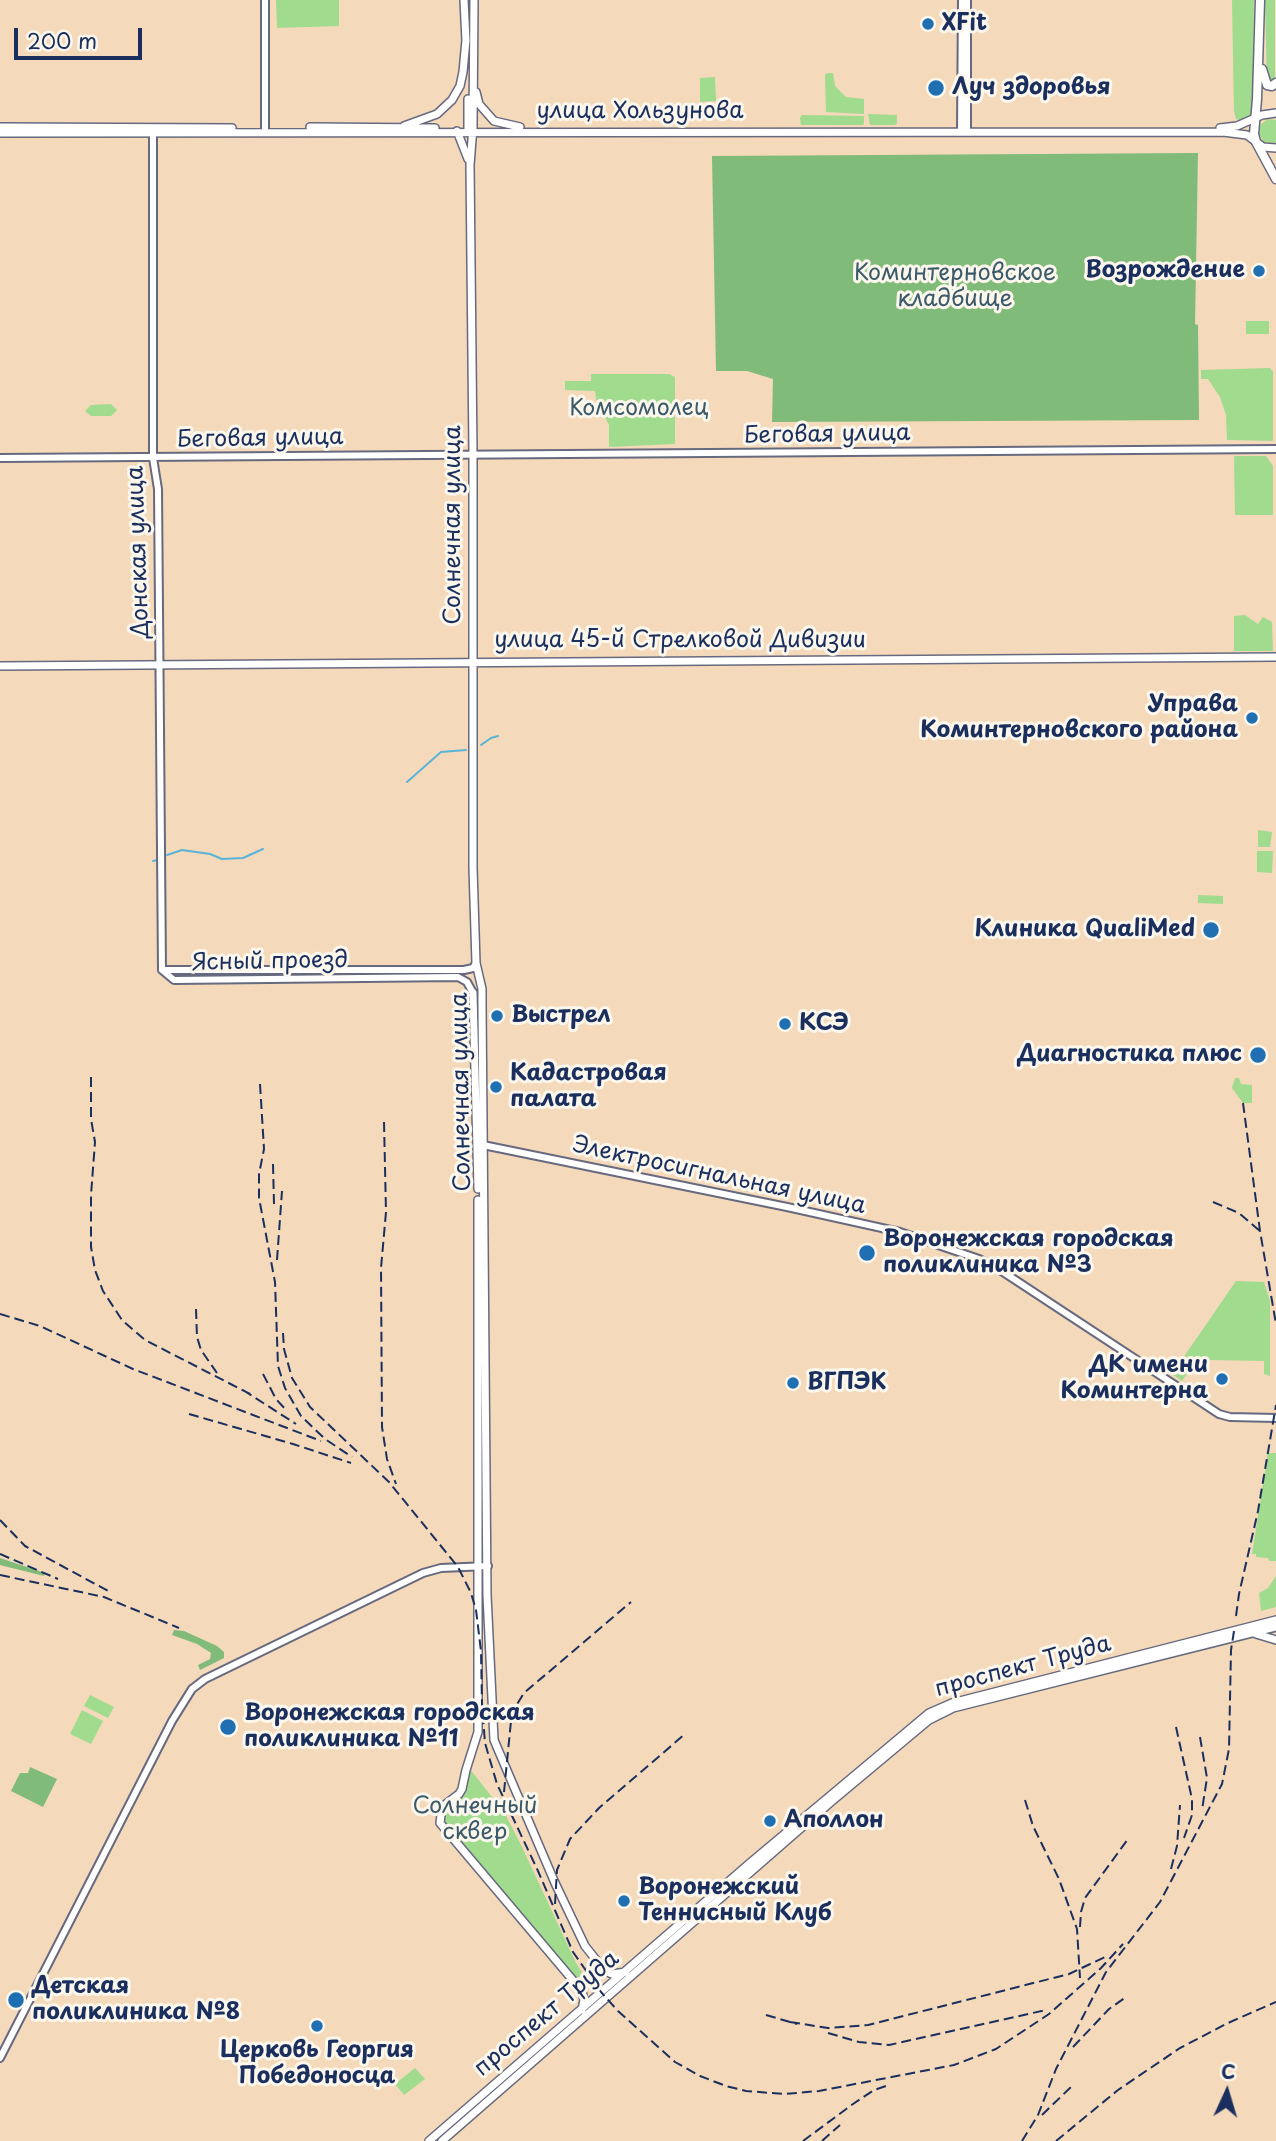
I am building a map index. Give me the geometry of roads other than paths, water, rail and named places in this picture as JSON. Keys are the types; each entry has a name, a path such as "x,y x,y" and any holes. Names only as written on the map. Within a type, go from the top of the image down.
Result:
{"main road":[{"path":"464,0 470,130"},
{"path":"470,130 474,0"},
{"path":"1260,0 1254,128 1256,142 1276,179"},
{"path":"384,127 420,121 444,109 460,86 466,40"},
{"path":"1259,52 1265,83 1272,86 1276,83"},
{"path":"473,84 485,114 494,121 520,127"},
{"name":"улица Хользунова","path":"0,127 154,130 1223,128 1237,127 1268,113 1276,113"},
{"name":"улица Хользунова","path":"0,133 384,127 456,130"},
{"name":"улица Хользунова","path":"470,130 520,127 683,129"},
{"name":"улица Хользунова","path":"964,129 1237,132 1247,135 1263,147 1276,148"},
{"name":"Солнечная улица","path":"456,130 470,165"},
{"name":"Солнечная улица","path":"470,130 473,868 476,963 482,989 478,1732 462,1789 442,1807 440,1822 582,1991 582,2010"},
{"name":"улица 45-й Стрелковой Дивизии","path":"0,666 1276,657"},
{"name":"Солнечная улица","path":"473,993 480,1145 494,1740 497,1752 585,1946 604,1971 612,1974 626,1972"},
{"name":"проспект Труда","path":"1004,1693 1276,1620"},
{"name":"проспект Труда","path":"429,2141 929,1713 952,1703 1004,1693 1276,1627"},
{"path":"478,1629 490,1630"},
{"path":"1248,1634 1276,1640"},
{"name":"проспект Труда","path":"442,2141 736,1880"},
{"path":"473,2102 473,2108 479,2109"},
{"path":"453,2120 459,2120 459,2127"}],"street":[{"path":"265,0 265,128"},
{"path":"964,0 964,129"},
{"name":"Донская улица","path":"154,130 153,458 158,489 162,970"},
{"name":"Беговая улица","path":"0,458 1276,449"},
{"name":"Ясный проезд","path":"162,970 469,970 476,963"},
{"name":"Ясный проезд","path":"162,970 174,980 458,977 467,982 473,993"},
{"path":"197,979 211,970"},
{"path":"460,970 467,972 472,979 473,993"},
{"name":"Электросигнальная улица","path":"480,1145 888,1229 979,1259 1001,1270 1219,1414 1230,1417 1276,1418"},
{"path":"0,2058 172,1721 191,1689 205,1679 424,1573 441,1568 488,1566"}],"waterway":[{"path":"481,745 498,736"},
{"path":"407,782 441,752 466,750"},
{"path":"167,855 182,850 210,854 222,859 243,858 263,849"},
{"path":"153,861 158,860"}],"railway":[{"path":"91,1077 91,1119 95,1142 91,1247 95,1270 103,1291 122,1320 145,1340 252,1395"},
{"path":"260,1084 264,1149 259,1174 259,1198 275,1282 278,1366 285,1388 301,1416 325,1439 352,1457"},
{"path":"1243,1103 1276,1324"},
{"path":"384,1122 386,1212 381,1268 382,1427 387,1459 396,1484"},
{"path":"273,1164 274,1204"},
{"path":"277,1260 282,1191"},
{"path":"1213,1202 1239,1213 1260,1231"},
{"path":"196,1309 197,1337 201,1350 217,1373"},
{"path":"0,1314 40,1326 133,1369 321,1441"},
{"path":"283,1333 284,1349 292,1378 310,1407 389,1482 458,1567 476,1610 481,1651 485,1743 497,1784 573,1952 618,2011 675,2062 726,2086 746,2091 784,2094 819,2091 954,2065 996,2049 1049,2014 1101,1968 1123,1944"},
{"path":"263,1374 276,1399 287,1411"},
{"path":"243,1390 296,1424"},
{"path":"1236,1616 1276,1405"},
{"path":"189,1414 351,1463"},
{"path":"0,1520 25,1546 112,1593"},
{"path":"0,1554 58,1579"},
{"path":"0,1575 104,1597 179,1628"},
{"path":"504,1792 511,1721 524,1693 631,1602"},
{"path":"1022,2141 1038,2115 1056,2069 1106,1972 1160,1902 1222,1784 1229,1749 1231,1650 1234,1631"},
{"path":"1176,1727 1192,1799 1192,1815 1184,1838"},
{"path":"555,1904 557,1870 570,1839 599,1808 685,1734"},
{"path":"1200,1737 1207,1778 1202,1810"},
{"path":"1025,1800 1033,1826 1059,1879 1077,1929 1080,1978"},
{"path":"1171,1869 1177,1846 1180,1805"},
{"path":"1080,1927 1085,1898 1128,1839"},
{"path":"790,2022 828,2028 868,2025 1069,1974 1105,1957"},
{"path":"1073,2047 1109,2009 1126,1997"},
{"path":"1056,2141 1118,2090 1180,2048 1276,2002"},
{"path":"828,2033 859,2042 889,2045 1046,2010"},
{"path":"766,2015 797,2024"},
{"path":"803,2141 874,2090 886,2086"},
{"path":"1042,2115 1072,2086"},
{"path":"822,2141 840,2125"}],"place":[{"name":"XFit","path":"928,24"},
{"name":"Луч здоровья","path":"936,88"},
{"name":"Возрождение","path":"1259,271"},
{"name":"Управа Коминтерновского района","path":"1252,718"},
{"name":"Клиника QualiMed","path":"1211,930"},
{"name":"Выстрел","path":"497,1016"},
{"name":"КСЭ","path":"785,1024"},
{"name":"Диагностика плюс","path":"1258,1055"},
{"name":"Кадастровая палата","path":"496,1087"},
{"name":"Воронежская городская поликлиника №3","path":"867,1253"},
{"name":"ДК имени Коминтерна","path":"1222,1379"},
{"name":"ВГПЭК","path":"793,1383"},
{"name":"Воронежская городская поликлиника №11","path":"228,1727"},
{"name":"Аполлон","path":"770,1821"},
{"name":"Воронежский Теннисный Клуб","path":"624,1901"},
{"name":"Детская поликлиника №8","path":"16,2000"},
{"name":"Церковь Георгия Победоносца","path":"317,2026"}],"park label":[{"name":"Коминтерновское кладбище","path":"955,287"},
{"name":"Комсомолец","path":"639,409"},
{"name":"Солнечный сквер","path":"475,1820"}]}
